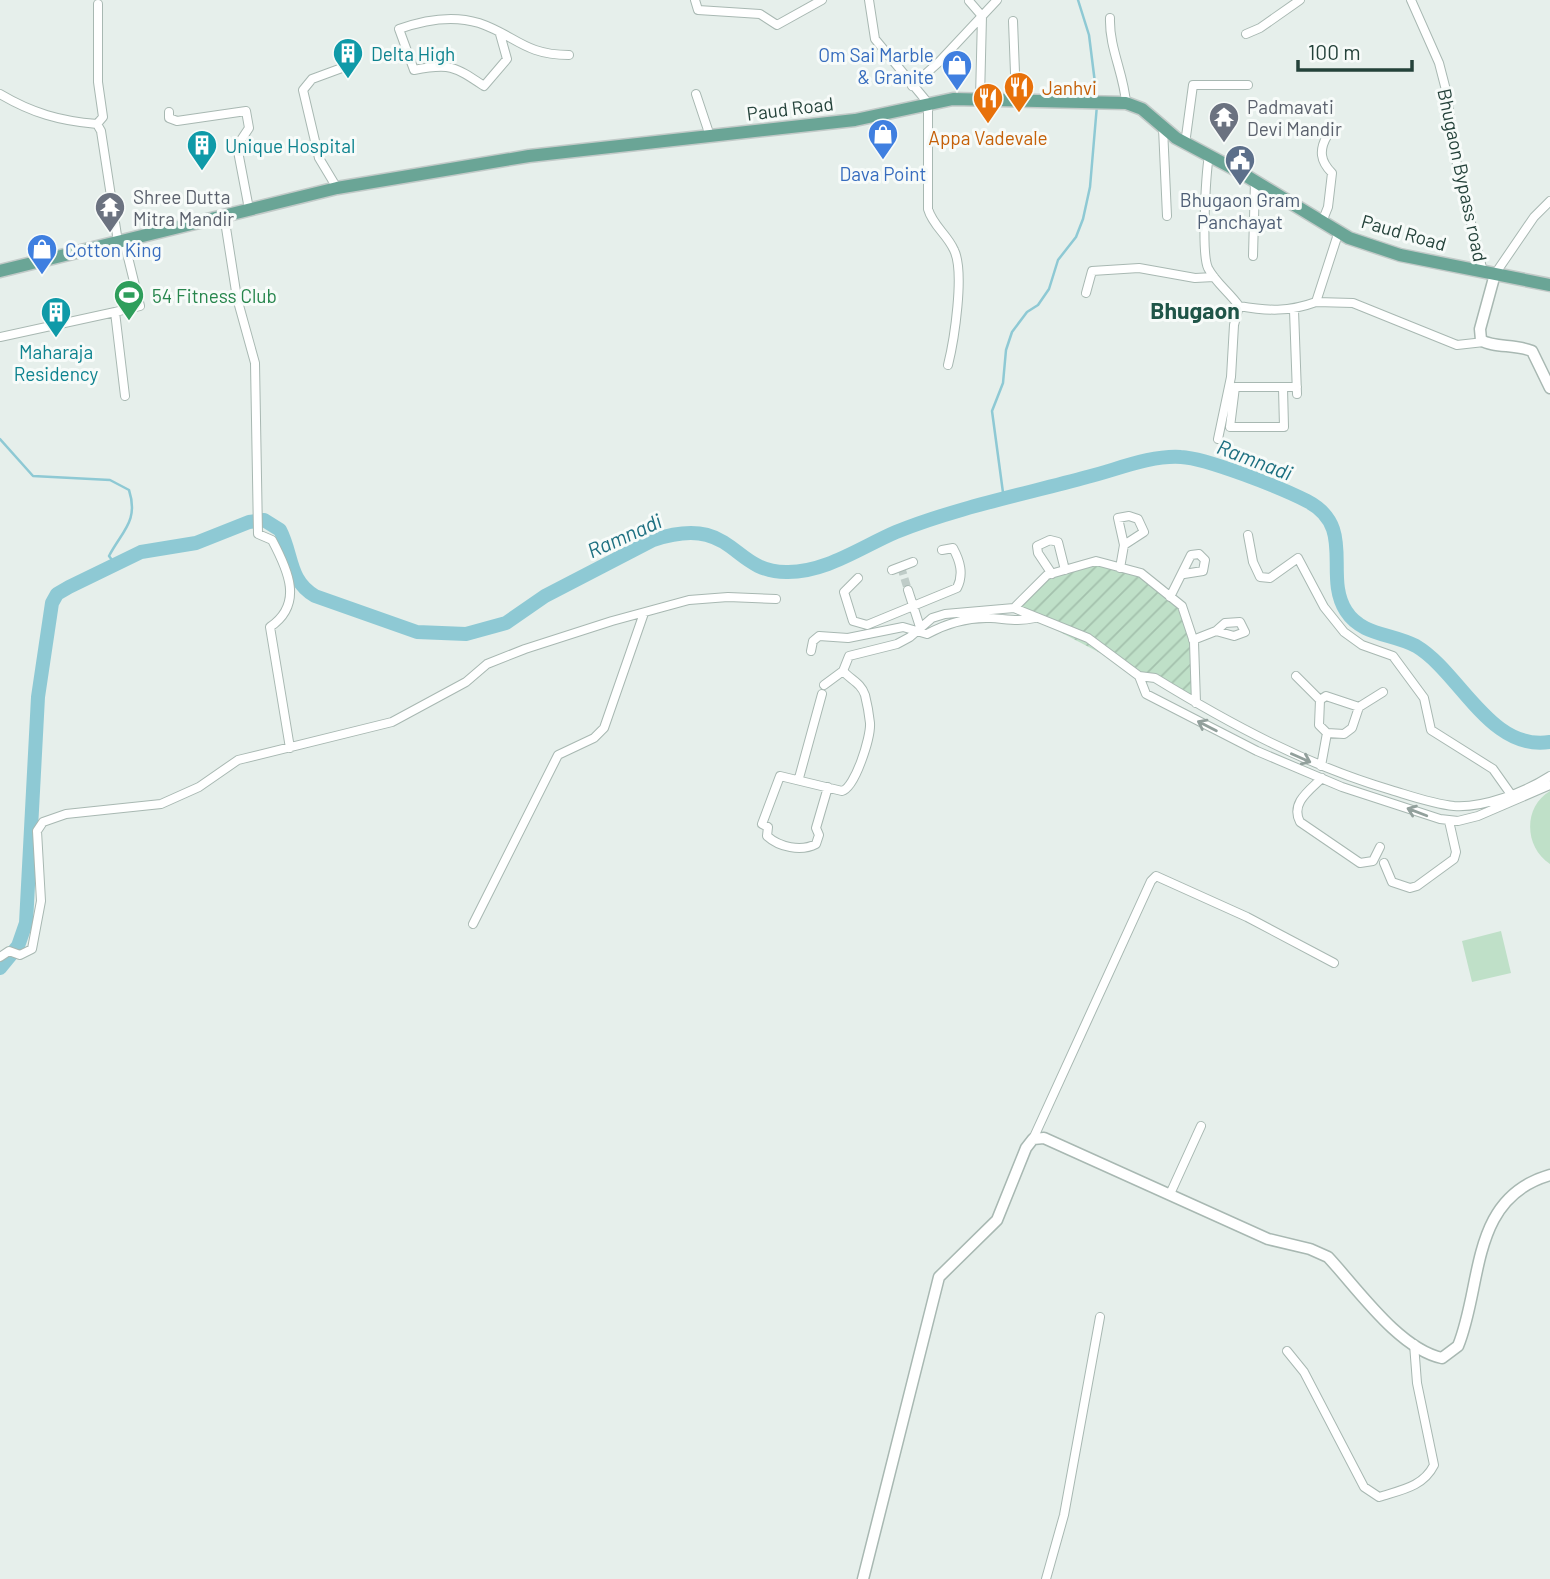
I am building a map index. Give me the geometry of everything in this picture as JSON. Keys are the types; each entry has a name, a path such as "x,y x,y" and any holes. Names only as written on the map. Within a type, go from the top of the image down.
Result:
{"main road":[{"name":"Paud Road","path":"0,271 337,188 529,156 855,120 928,103 980,98 1126,103 1142,109 1185,144 1255,181 1322,222 1370,246 1550,285"}],"street":[{"path":"695,0 698,10 760,14 777,25 822,0"},
{"path":"869,0 875,39 928,103 928,209 932,222 956,253 955,340 948,365"},
{"path":"912,86 939,62 997,0"},
{"path":"1246,34 1260,28 1300,0"},
{"name":"Bhugaon Bypass road","path":"1411,0 1439,63 1446,90 1457,165 1489,273"},
{"path":"969,1 982,16 980,98"},
{"path":"97,124 103,117 98,82 98,4"},
{"path":"1110,18 1110,40 1125,88 1126,103"},
{"path":"500,34 507,59 484,86 464,72 443,64 414,70 399,29 436,20 480,23 548,55 569,55"},
{"path":"1013,21 1016,99"},
{"path":"337,188 319,158 303,90 312,79 350,65"},
{"path":"1185,144 1193,85 1248,85"},
{"path":"0,94 26,109 59,121 97,124"},
{"path":"696,94 710,136"},
{"path":"169,112 169,118 177,121 246,111 249,128 237,146 249,209"},
{"path":"0,337 140,306 121,242 101,131 97,124"},
{"path":"1163,128 1167,216"},
{"path":"1322,222 1328,206 1332,173 1324,164 1321,147 1327,136"},
{"path":"1209,155 1206,176 1206,263 1214,277 1224,285 1239,306 1267,311 1294,310 1316,302 1353,303 1457,345 1483,342 1508,344 1532,351 1550,388"},
{"path":"1253,256 1255,181"},
{"path":"1483,342 1480,329 1489,273 1550,201"},
{"path":"224,215 237,298 255,363 258,534 272,540 283,562 291,593 283,618 270,628 290,748"},
{"path":"1316,302 1339,231"},
{"path":"1086,293 1092,271 1139,268 1195,278 1214,277"},
{"path":"1218,439 1231,377 1234,325 1239,306"},
{"path":"1283,388 1284,427 1230,426 1235,387 1283,388 1297,391 1294,310"},
{"path":"115,312 125,396"},
{"path":"1248,535 1252,562 1260,578 1270,578 1298,558 1324,607 1343,632 1362,645 1393,656 1424,698 1431,730 1493,769 1510,793"},
{"path":"1052,574 1038,553 1037,546 1050,540 1058,542 1065,570"},
{"path":"1120,568 1124,545"},
{"path":"858,579 844,592 853,621 867,625 951,592 960,581 961,570 954,548 942,550"},
{"path":"1014,608 1046,575 1096,561 1141,573 1182,606 1193,640 1196,703"},
{"path":"892,570 913,562"},
{"path":"1170,597 1184,575"},
{"path":"908,590 917,629"},
{"path":"0,957 13,952 27,953 32,948 41,901 37,831 43,822 66,814 160,804 199,787 238,760 392,722 467,682 487,664 525,649 644,612 712,598 776,599"},
{"path":"799,778 823,690 843,671 849,656 897,644 917,629 945,614 1014,608 1088,638 1139,676 1155,678 1268,743 1321,766 1404,794 1453,806 1475,805 1550,776"},
{"path":"473,924 558,755 594,738 604,728 644,612"},
{"path":"811,651 813,641 820,636 848,638 903,627 927,634 944,625 966,620 991,618 1016,622 1035,618"},
{"path":"1193,640 1216,631"},
{"path":"828,787 816,828 819,835 816,844 797,848 774,842 767,836 768,827 762,824 780,776 799,778 842,791 850,786 869,740 870,723 864,694 858,682 843,671"},
{"path":"1139,676 1146,694 1257,751 1322,778 1448,821 1478,816 1550,785"},
{"path":"1296,676 1320,700 1319,725 1327,733 1344,734 1352,727 1359,707 1383,692"},
{"path":"1320,700 1326,696 1359,707"},
{"path":"1321,766 1327,733"},
{"path":"1322,778 1299,803 1297,815 1300,822 1360,863 1373,861 1380,847"},
{"path":"1475,805 1478,816"},
{"path":"1384,863 1392,882 1410,888 1417,886 1454,859 1456,852 1448,821"},
{"path":"863,1579 939,1277 997,1220 1026,1148 1033,1139 1151,881 1156,876 1247,917 1334,963"},
{"path":"1170,1194 1201,1126"},
{"path":"1033,1139 1044,1138 1268,1239 1310,1248 1328,1257 1370,1306 1414,1343 1442,1358 1458,1346 1481,1248 1506,1199 1521,1188 1550,1175"},
{"path":"1046,1579 1064,1514 1100,1317"},
{"path":"1287,1351 1304,1372 1364,1487 1379,1497 1417,1485 1429,1475 1434,1465 1417,1383 1414,1343"}],"green space":[{"path":"1096,561 1141,573 1182,606 1194,642 1196,703 1014,608 1047,575"},
{"path":"1550,791 1550,864 1535,848 1530,827 1535,807"},
{"path":"1501,931 1511,973 1472,982 1462,941"}],"waterway":[{"path":"1078,0 1089,35 1097,99"},
{"path":"1004,500 992,411 1003,383 1006,350 1012,332 1049,289 1058,260 1076,237 1083,219 1090,187 1097,105"},
{"path":"0,439 33,476 110,480 129,490 132,510 128,525 109,556 115,564"},
{"name":"Ramnadi","path":"0,968 18,946 26,923 38,697 52,603 57,594 141,552 196,543 249,522 264,520 280,530 295,575 306,590 315,596 417,632 466,634 506,623 545,596 653,540 680,534 701,534 716,538 768,570 800,571 829,564 896,532 966,509 1145,461 1169,457 1193,459 1280,489 1307,501 1322,512 1331,524 1335,538 1340,597 1353,619 1369,630 1416,646 1447,673 1477,708 1510,735 1529,742 1550,742"}],"tunnel":[{"path":"901,567 908,590"}],"place":[{"name":"Delta High","path":"348,80"},
{"name":"Om Sai Marble & Granite","path":"957,92"},
{"name":"Janhvi","path":"1019,114"},
{"name":"Appa Vadevale","path":"988,125"},
{"name":"Padmavati Devi Mandir","path":"1224,144"},
{"name":"Dava Point","path":"883,161"},
{"name":"Unique Hospital","path":"202,172"},
{"name":"Bhugaon Gram Panchayat","path":"1240,187"},
{"name":"Shree Dutta Mitra Mandir","path":"110,234"},
{"name":"Cotton King","path":"42,276"},
{"name":"54 Fitness Club","path":"129,322"},
{"name":"Maharaja Residency","path":"56,339"}],"district":[{"name":"Bhugaon","path":"1195,310"}]}
